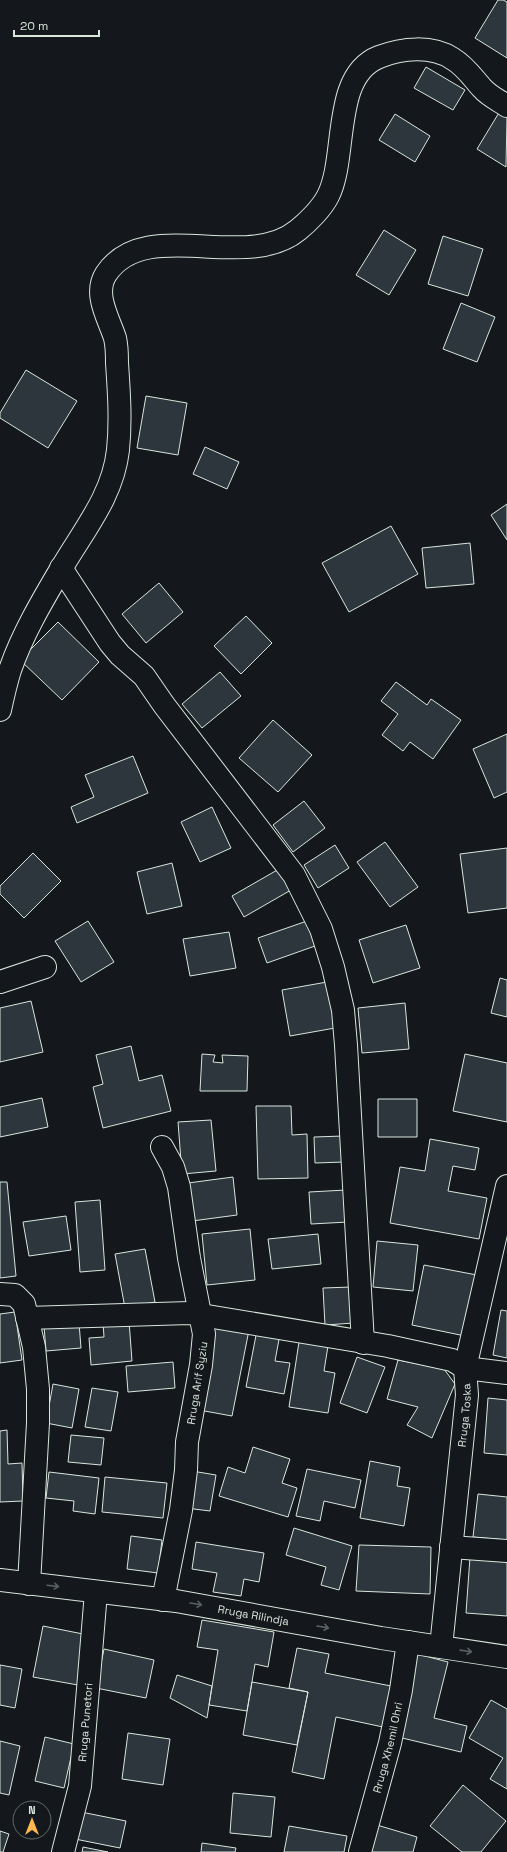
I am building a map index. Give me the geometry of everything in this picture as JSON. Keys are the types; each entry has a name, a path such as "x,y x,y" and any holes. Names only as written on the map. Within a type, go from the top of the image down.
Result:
{"street":[{"path":"0,710 10,670 22,639 61,568 95,516 114,473 119,430 116,340 106,315 101,288 103,277 113,264 144,249 160,245 238,248 284,240 297,231 328,197 335,177 340,151 341,125 346,102 352,85 362,69 376,58 398,51 421,49 453,58 491,96 507,106"},
{"path":"61,568 110,643 120,655 144,676 155,689 164,704 294,875 321,929 333,967 343,1010 349,1087 363,1343"},
{"path":"0,982 45,966"},
{"name":"Rruga Arif Syziu","path":"162,1147 173,1167 179,1187 189,1258 204,1334 201,1365 187,1442 186,1470 181,1510 163,1600"},
{"name":"Rruga Toska","path":"441,1647 467,1395 465,1368 507,1186"},
{"path":"0,1294 15,1295 24,1304 34,1347 38,1389 38,1422 29,1584"},
{"path":"27,1318 127,1316 167,1313 201,1314 363,1343 388,1346 452,1360 465,1368 507,1373"},
{"path":"451,1547 507,1551"},
{"name":"Rruga Rilindja","path":"0,1580 217,1608 408,1642 507,1657"},
{"name":"Rruga Punetori","path":"63,1852 80,1786 96,1592"},
{"name":"Rruga Xhemil Ohri","path":"360,1852 390,1743 401,1690 408,1642"}],"building":[{"path":"498,0 507,2 507,58 475,38"},
{"path":"426,67 465,90 453,110 414,88"},
{"path":"500,111 507,116 506,167 477,149"},
{"path":"395,114 430,136 415,162 379,140"},
{"path":"384,230 416,250 389,295 356,275"},
{"path":"443,236 483,249 468,296 428,284"},
{"path":"461,303 495,317 477,362 443,349"},
{"path":"26,370 77,401 48,448 0,418 0,413"},
{"path":"146,396 187,403 178,455 137,448"},
{"path":"205,447 239,462 227,489 193,474"},
{"path":"507,504 507,540 491,515"},
{"path":"391,526 418,574 349,612 322,563"},
{"path":"470,543 474,584 426,588 422,548"},
{"path":"159,583 183,612 146,643 122,614"},
{"path":"246,616 272,643 241,674 214,646"},
{"path":"58,622 99,662 62,700 20,660"},
{"path":"220,672 241,696 202,728 182,704"},
{"path":"396,682 427,705 431,699 461,720 433,759 410,742 403,751 382,735 398,714 381,701"},
{"path":"273,720 312,755 278,792 239,758"},
{"path":"507,734 507,792 494,798 473,749"},
{"path":"133,756 148,793 77,823 71,807 94,797 85,775"},
{"path":"304,801 325,828 293,852 273,825"},
{"path":"212,807 231,848 200,862 181,822"},
{"path":"385,842 418,887 390,907 357,862"},
{"path":"335,845 349,868 318,888 304,865"},
{"path":"507,848 507,908 468,913 460,854"},
{"path":"33,853 61,881 24,918 0,894 0,886"},
{"path":"172,863 182,906 147,914 137,872"},
{"path":"279,869 291,890 244,917 232,896"},
{"path":"88,921 114,962 81,982 55,941"},
{"path":"307,921 315,946 267,963 258,938"},
{"path":"406,925 420,968 373,983 359,940"},
{"path":"229,932 236,968 190,976 183,939"},
{"path":"500,978 507,980 507,1017 491,1013"},
{"path":"327,982 335,1028 290,1036 282,990"},
{"path":"31,1001 43,1052 0,1062 0,1008"},
{"path":"405,1003 409,1049 362,1053 358,1008"},
{"path":"131,1046 139,1081 162,1075 171,1111 103,1128 93,1087 103,1084 96,1055"},
{"path":"202,1054 215,1055 213,1062 223,1063 222,1055 248,1056 247,1091 200,1091"},
{"path":"465,1054 507,1063 507,1122 453,1111"},
{"path":"42,1098 48,1127 0,1137 0,1107"},
{"path":"378,1099 417,1099 417,1137 378,1137"},
{"path":"256,1106 291,1106 292,1135 307,1134 308,1178 258,1179"},
{"path":"211,1120 216,1171 182,1174 178,1122"},
{"path":"343,1136 344,1162 315,1163 314,1137"},
{"path":"430,1139 479,1148 475,1170 453,1166 448,1191 487,1198 479,1239 390,1223 400,1167 425,1171"},
{"path":"233,1177 237,1215 192,1221 188,1183"},
{"path":"0,1182 7,1182 16,1276 0,1278"},
{"path":"346,1190 348,1222 311,1224 309,1192"},
{"path":"100,1200 105,1270 80,1272 75,1202"},
{"path":"66,1216 71,1250 29,1256 23,1222"},
{"path":"250,1229 255,1280 207,1285 202,1234"},
{"path":"318,1234 321,1264 272,1269 268,1239"},
{"path":"377,1241 418,1245 413,1291 373,1287"},
{"path":"145,1249 155,1302 125,1308 115,1254"},
{"path":"424,1265 477,1275 465,1336 412,1325"},
{"path":"352,1287 354,1323 325,1325 323,1288"},
{"path":"501,1310 507,1311 507,1358 493,1355"},
{"path":"15,1312 22,1360 0,1363 0,1314"},
{"path":"129,1321 132,1361 91,1365 89,1338 104,1337 103,1323"},
{"path":"79,1323 81,1348 46,1351 44,1326"},
{"path":"215,1323 249,1330 232,1416 199,1410"},
{"path":"257,1330 280,1334 275,1361 290,1363 284,1394 246,1387"},
{"path":"299,1342 328,1346 324,1371 335,1373 328,1413 289,1407"},
{"path":"357,1357 385,1367 367,1413 340,1403"},
{"path":"398,1360 444,1369 455,1384 432,1438 407,1425 418,1407 387,1399"},
{"path":"173,1362 175,1388 128,1392 126,1366"},
{"path":"53,1384 79,1389 72,1428 46,1423"},
{"path":"92,1388 118,1392 111,1431 85,1427"},
{"path":"488,1398 507,1400 507,1455 484,1453"},
{"path":"7,1430 8,1464 22,1463 23,1501 0,1502 0,1431"},
{"path":"71,1435 104,1438 101,1465 68,1462"},
{"path":"253,1447 290,1459 282,1483 297,1488 288,1517 219,1496 228,1467 245,1473"},
{"path":"370,1461 400,1467 397,1486 410,1488 404,1526 360,1518"},
{"path":"307,1469 361,1480 355,1508 324,1501 320,1521 296,1516"},
{"path":"192,1471 216,1475 210,1511 186,1508"},
{"path":"49,1472 99,1478 95,1514 73,1511 74,1501 46,1498"},
{"path":"105,1477 167,1483 163,1518 102,1512"},
{"path":"478,1494 507,1497 507,1540 473,1537"},
{"path":"294,1528 352,1546 339,1590 321,1585 326,1567 286,1555"},
{"path":"131,1536 162,1540 158,1573 127,1569"},
{"path":"196,1542 264,1553 259,1582 244,1579 241,1596 213,1592 217,1573 192,1569"},
{"path":"359,1545 431,1547 430,1594 356,1591"},
{"path":"470,1557 507,1560 507,1616 466,1613"},
{"path":"202,1620 274,1632 268,1667 255,1664 247,1711 209,1705 218,1650 197,1647"},
{"path":"43,1626 88,1635 78,1685 33,1677"},
{"path":"297,1648 329,1654 325,1673 391,1686 383,1727 336,1717 324,1779 292,1772 308,1692 289,1688"},
{"path":"104,1649 154,1660 146,1698 96,1688"},
{"path":"417,1654 448,1662 434,1718 467,1726 461,1752 398,1737"},
{"path":"0,1665 22,1669 15,1708 0,1705"},
{"path":"177,1675 212,1686 207,1718 170,1698"},
{"path":"252,1682 308,1692 297,1745 243,1735"},
{"path":"491,1700 507,1709 507,1789 490,1779 503,1758 469,1738"},
{"path":"128,1733 170,1739 163,1785 122,1779"},
{"path":"45,1737 74,1744 64,1788 35,1781"},
{"path":"0,1741 20,1746 9,1795 0,1793"},
{"path":"463,1785 506,1821 481,1852 462,1852 430,1826"},
{"path":"233,1793 275,1797 271,1837 230,1833"},
{"path":"81,1812 126,1821 120,1848 75,1839"},
{"path":"377,1825 417,1837 413,1852 369,1852"},
{"path":"289,1826 347,1836 344,1852 284,1852"},
{"path":"0,1831 9,1834 3,1852 0,1852"},
{"path":"202,1843 236,1848 235,1852 201,1852"},
{"path":"83,1847 108,1852 82,1852"}]}
